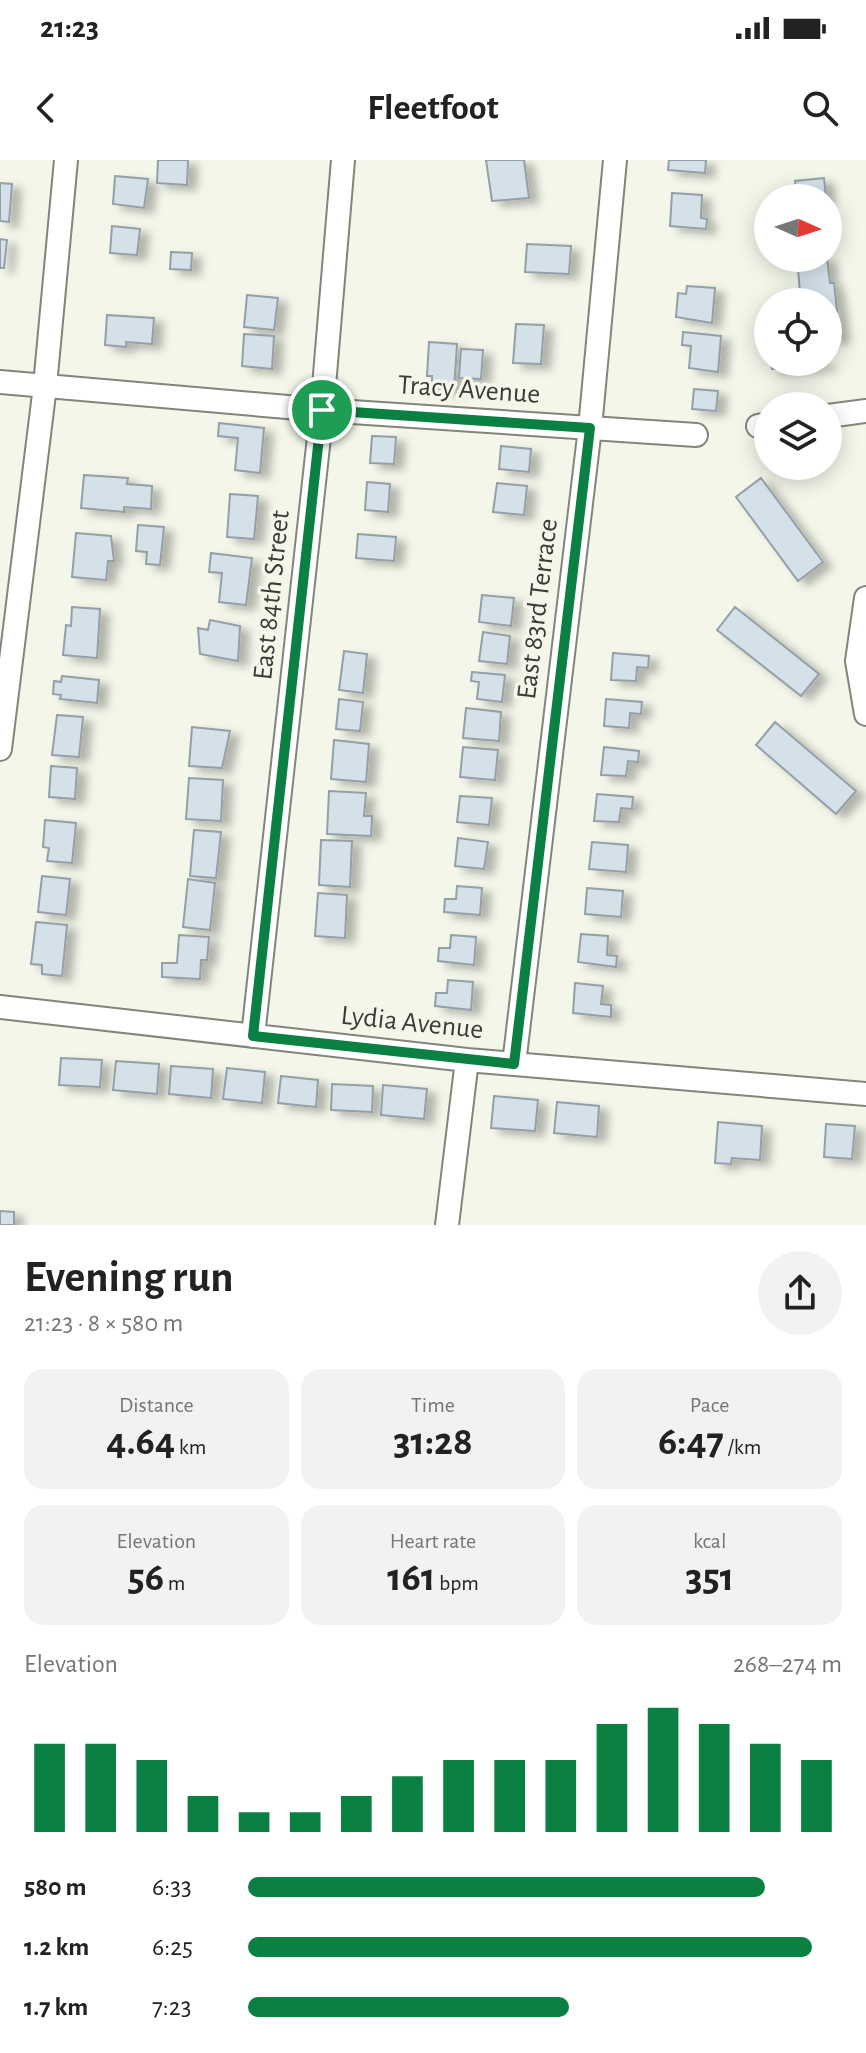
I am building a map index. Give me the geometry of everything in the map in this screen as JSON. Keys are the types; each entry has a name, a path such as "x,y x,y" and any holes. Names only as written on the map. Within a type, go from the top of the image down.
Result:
{"street":[{"path":"0,749 45,386 66,160"},
{"name":"East 84th Street","path":"253,1036 322,410 343,160"},
{"name":"East 83rd Terrace","path":"514,1064 590,428 615,160"},
{"name":"Tracy Avenue","path":"0,382 322,410 696,435"},
{"path":"842,414 866,411"},
{"path":"864,708 857,661 866,598"},
{"name":"Lydia Avenue","path":"0,1007 467,1060 866,1094"},
{"path":"447,1225 467,1060"}],"building":[{"path":"158,160 188,160 187,185 157,183"},
{"path":"486,160 524,160 529,198 492,201"},
{"path":"669,160 706,160 705,173 668,170"},
{"path":"115,176 148,179 144,208 113,204"},
{"path":"824,178 825,184 795,184 795,181"},
{"path":"0,183 12,184 9,222 0,221"},
{"path":"672,193 702,195 701,218 707,219 706,229 670,226"},
{"path":"112,226 140,229 137,255 110,253"},
{"path":"0,239 7,240 4,268 0,268"},
{"path":"527,244 571,246 569,274 525,272"},
{"path":"171,252 192,253 191,270 170,269"},
{"path":"798,272 829,272 830,283 834,283 835,288 800,288"},
{"path":"687,286 715,288 712,323 676,317 678,293 686,294"},
{"path":"247,295 278,298 274,330 244,327"},
{"path":"107,315 154,318 152,344 126,342 126,347 105,345"},
{"path":"516,324 544,325 541,364 513,363"},
{"path":"683,332 721,336 718,372 689,368 691,346 682,345"},
{"path":"244,334 274,336 272,369 242,366"},
{"path":"429,342 457,344 454,390 432,388 432,376 427,376"},
{"path":"461,349 483,350 481,379 459,378"},
{"path":"694,389 718,391 716,411 692,409"},
{"path":"219,423 264,428 260,473 235,470 238,438 218,436"},
{"path":"372,436 396,437 394,464 370,463"},
{"path":"501,446 531,449 529,472 499,469"},
{"path":"84,475 128,478 127,484 152,486 151,509 124,507 124,512 81,508"},
{"path":"762,480 823,562 798,581 736,497"},
{"path":"367,482 390,484 388,512 365,510"},
{"path":"497,483 527,486 524,515 493,512"},
{"path":"230,494 258,496 254,539 227,537"},
{"path":"138,525 164,527 160,565 146,564 147,552 136,551"},
{"path":"76,533 111,536 114,561 108,561 106,580 72,577"},
{"path":"358,534 396,537 394,561 356,558"},
{"path":"211,553 252,558 246,605 219,602 222,573 209,572"},
{"path":"482,595 514,598 511,626 479,622"},
{"path":"72,607 100,609 97,658 63,655 66,625 71,626"},
{"path":"735,607 819,674 801,696 717,630"},
{"path":"210,620 240,626 238,661 200,654 198,628 208,630"},
{"path":"483,632 510,636 507,664 479,661"},
{"path":"344,651 367,654 363,693 339,690"},
{"path":"613,653 649,656 648,668 637,667 636,681 611,680"},
{"path":"472,672 505,675 502,702 477,699 479,682 471,681"},
{"path":"62,676 99,680 97,703 60,699 61,695 53,694 54,681 61,682"},
{"path":"339,699 363,702 360,731 336,729"},
{"path":"606,699 642,702 641,714 630,713 629,728 604,726"},
{"path":"466,708 501,712 499,741 463,738"},
{"path":"57,715 83,717 79,757 52,755"},
{"path":"775,722 856,791 836,814 756,745"},
{"path":"192,727 230,731 222,768 189,766"},
{"path":"334,740 369,744 366,782 331,779"},
{"path":"463,747 498,750 495,780 460,777"},
{"path":"604,747 639,751 638,762 628,761 626,776 601,775"},
{"path":"51,766 77,768 75,799 49,797"},
{"path":"189,778 223,780 221,821 186,819"},
{"path":"329,791 366,793 364,816 372,816 371,836 327,834"},
{"path":"597,794 633,797 632,809 621,808 619,822 594,821"},
{"path":"460,796 492,798 489,825 457,822"},
{"path":"45,820 76,823 72,863 47,861 49,848 43,847"},
{"path":"194,830 221,832 216,878 190,876"},
{"path":"458,838 488,842 484,869 455,866"},
{"path":"321,840 352,841 350,887 319,885"},
{"path":"592,842 628,845 626,872 589,869"},
{"path":"42,876 70,879 66,915 38,912"},
{"path":"188,879 215,883 210,930 183,927"},
{"path":"457,886 482,888 480,915 444,912 445,899 456,899"},
{"path":"587,888 623,891 621,917 585,914"},
{"path":"318,893 347,895 345,938 315,936"},
{"path":"36,922 67,925 62,976 42,974 42,965 31,964"},
{"path":"581,934 608,936 607,955 617,956 616,967 578,962"},
{"path":"179,935 209,937 207,960 201,960 200,979 162,977 162,963 177,963"},
{"path":"451,935 476,937 474,965 438,961 439,948 450,948"},
{"path":"448,980 473,982 471,1010 435,1006 436,993 447,993"},
{"path":"575,983 603,986 601,1004 611,1005 611,1017 573,1013"},
{"path":"61,1058 102,1060 100,1087 59,1085"},
{"path":"116,1061 159,1064 157,1094 113,1090"},
{"path":"171,1066 213,1069 211,1098 169,1094"},
{"path":"227,1068 265,1072 262,1103 223,1099"},
{"path":"281,1076 318,1080 316,1107 278,1103"},
{"path":"332,1084 373,1086 372,1112 331,1110"},
{"path":"383,1085 427,1089 424,1119 381,1115"},
{"path":"494,1096 538,1100 535,1131 491,1128"},
{"path":"557,1102 599,1106 597,1137 554,1133"},
{"path":"718,1122 762,1126 760,1160 732,1158 731,1164 715,1163"},
{"path":"826,1124 855,1126 852,1159 824,1157"},
{"path":"0,1211 14,1212 14,1225 0,1225"}],"route":[{"path":"322,410 590,428 514,1064 253,1036 322,410"}]}
